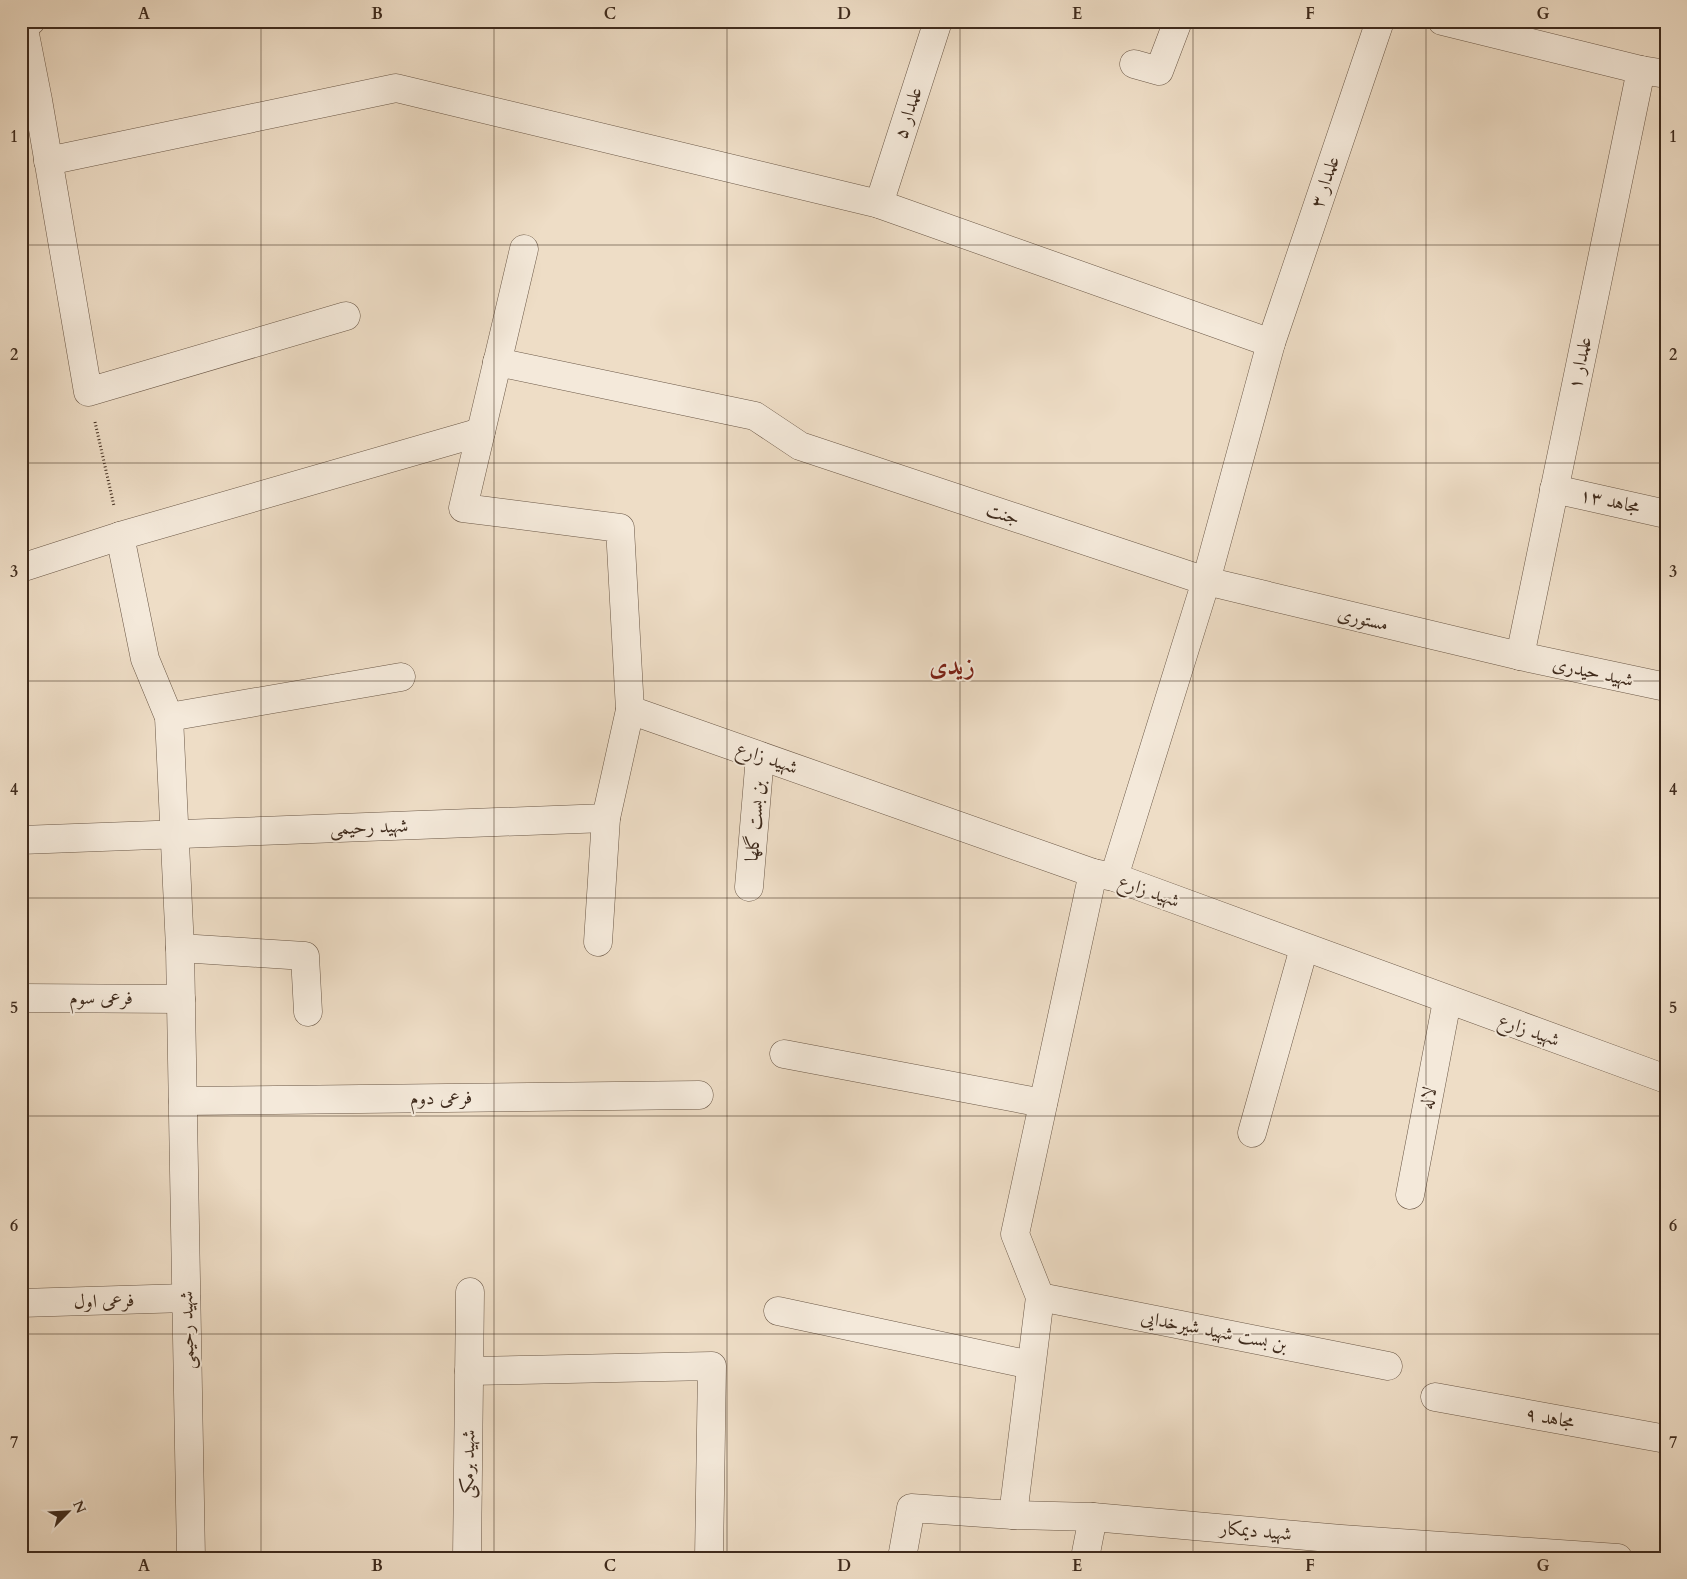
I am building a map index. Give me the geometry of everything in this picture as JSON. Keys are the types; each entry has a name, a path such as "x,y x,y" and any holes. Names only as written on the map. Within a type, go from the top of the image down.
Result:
{"street":[{"path":"31,21 23,24 30,102 48,161 88,392 346,316"},
{"name":"علمدار ۵","path":"879,204 938,21"},
{"path":"1134,64 1159,72 1178,21"},
{"name":"علمدار ۳","path":"1040,1297 1015,1234 1043,1103 1104,875 1206,581 1271,343 1380,21"},
{"path":"1442,21 1654,72"},
{"name":"علمدار ۱","path":"1520,656 1554,489 1654,72"},
{"path":"48,161 396,88 879,204 1271,343"},
{"path":"524,249 463,508 620,528 630,710 606,818 598,942"},
{"name":"جنت","path":"497,362 755,416 800,446 1206,581"},
{"path":"21,568 120,536 481,432"},
{"name":"مجاهد ۱۳","path":"1554,489 1666,514"},
{"path":"120,536 145,659 170,717 401,677"},
{"name":"مستوری","path":"1206,581 1520,656"},
{"name":"شهید حیدری","path":"1520,656 1666,687"},
{"name":"شهید زارع","path":"630,710 1104,875 1666,1079"},
{"name":"شهید رحیمی","path":"170,717 180,948 184,1101 191,1558"},
{"name":"بن بست گلها","path":"749,886 760,756"},
{"name":"شهید رحیمی","path":"21,840 606,818"},
{"path":"180,948 305,956 308,1012"},
{"path":"1252,1132 1304,948"},
{"name":"فرعی سوم","path":"21,998 181,999"},
{"name":"لاله","path":"1410,1195 1447,1001"},
{"path":"784,1054 1043,1103"},
{"name":"فرعی دوم","path":"184,1101 699,1095"},
{"name":"شهید برمکی","path":"466,1558 470,1292"},
{"path":"1013,1515 1040,1297"},
{"name":"بن بست شهید شیرخدایی","path":"1040,1297 1388,1366"},
{"name":"فرعی اول","path":"21,1304 186,1298"},
{"path":"778,1312 1031,1365"},
{"path":"470,1371 712,1366 710,1558"},
{"name":"مجاهد ۹","path":"1435,1397 1666,1439"},
{"name":"شهید دیمکار","path":"902,1558 911,1508 1013,1515 1093,1517 1340,1548 1618,1558"},
{"path":"1085,1558 1093,1517"}],"path":[{"path":"88,392 120,536"}],"district":[{"name":"زیدی","path":"952,666"}]}
